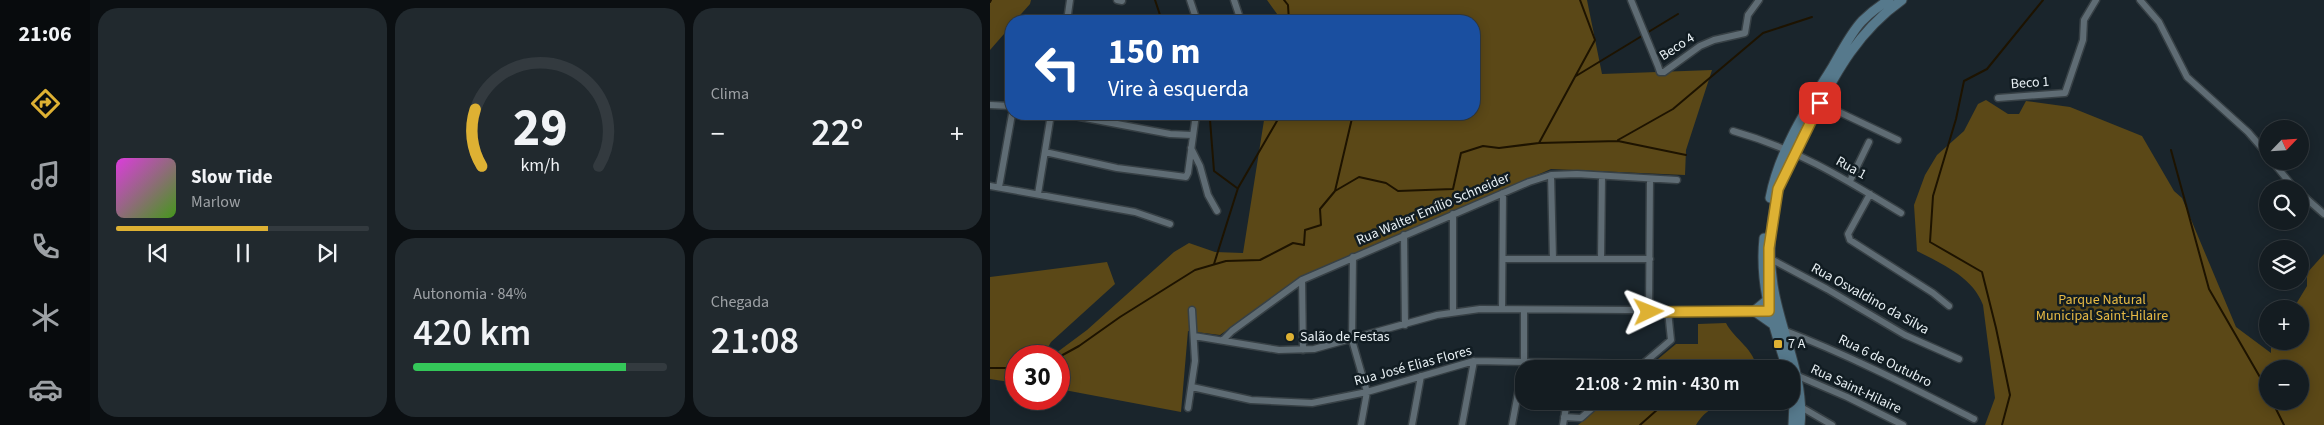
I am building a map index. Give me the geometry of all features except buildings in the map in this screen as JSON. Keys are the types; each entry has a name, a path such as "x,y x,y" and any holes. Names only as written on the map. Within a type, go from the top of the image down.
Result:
{"main road":[{"path":"1784,360 1766,301 1762,256 1772,188 1843,48 1861,23 1875,9 1889,0"},
{"path":"1793,360 1769,311 1771,223 1778,189 1791,150 1860,38 1881,15 1902,0"},
{"path":"1769,258 1777,310 1793,360"},
{"path":"1766,301 1754,311 1774,324"},
{"path":"1800,397 1800,425"},
{"path":"1793,425 1794,410"}],"street":[{"path":"1068,15 1070,0"},
{"path":"1190,0 1195,15"},
{"path":"1234,0 1239,15"},
{"name":"Beco 4","path":"1631,0 1660,72 1664,72 1700,46 1714,40 1745,33 1748,15 1759,0"},
{"name":"Beco 1","path":"1998,98 2065,93 2082,40 2084,20 2096,0"},
{"path":"2140,0 2160,22 2187,77 2248,132 2259,145"},
{"path":"1820,103 1898,140"},
{"path":"990,106 1005,106"},
{"path":"999,187 1011,120"},
{"path":"1038,194 1050,120"},
{"path":"1096,120 1170,134 1192,135"},
{"path":"1045,152 1117,168 1182,177 1188,173 1195,120"},
{"name":"Rua 1","path":"1733,131 1791,150 1850,181 1901,213"},
{"path":"1850,181 1869,142"},
{"path":"1190,147 1200,166 1208,195 1217,212"},
{"path":"2279,170 2288,180"},
{"path":"1551,175 1553,259"},
{"name":"Rua Walter Emílio Schneider","path":"1223,340 1232,331 1302,280 1453,214 1551,175 1677,180"},
{"path":"1601,259 1602,176"},
{"path":"1649,312 1650,179"},
{"path":"990,186 1136,212 1170,224"},
{"path":"1502,309 1503,193"},
{"path":"1870,194 1848,234 1850,240 1933,293 1949,306"},
{"path":"2309,201 2324,214"},
{"path":"1453,214 1453,312"},
{"path":"1404,235 1405,325"},
{"path":"1352,257 1352,340 1367,392 1361,425"},
{"name":"Rua Osvaldino da Silva","path":"1769,258 1827,289 1905,335 1959,359"},
{"path":"1503,259 1650,259"},
{"path":"1302,280 1303,350"},
{"path":"1194,336 1279,350 1303,350 1327,347 1453,312 1502,309 1649,312 1769,311"},
{"path":"1188,408 1195,361 1192,310"},
{"path":"1524,310 1524,360"},
{"path":"1647,360 1671,340 1668,311"},
{"name":"Rua 6 de Outubro","path":"1783,330 1865,364 1974,419"},
{"path":"1462,425 1474,361"},
{"name":"Rua José Elias Flores","path":"1192,387 1251,400 1297,403 1327,401 1367,392 1474,361 1515,361"},
{"path":"1412,425 1421,376"},
{"name":"Rua Saint-Hilaire","path":"1800,377 1847,397 1903,425"},
{"path":"1801,407 1832,425"},
{"path":"1512,425 1515,409"},
{"path":"1562,425 1565,410"},
{"path":"1564,416 1581,418 1590,410"}],"green space":[{"path":"990,0 1031,0 1030,4 1020,15 1005,15 1005,33 990,50"},
{"path":"1267,0 1587,0 1602,74 1712,70 1686,150 1685,175 1551,169 1300,278 1220,335 1188,331 1181,412 1070,391 1070,345 1067,345 1087,330 1174,252 1189,243 1215,252 1243,253 1264,120 1480,120 1480,15 1278,15"},
{"name":"Parque Natural Municipal Saint-Hilaire","path":"1986,100 2008,114 2019,114 2026,101 2070,107 2142,136 2174,191 2182,198 2236,327 2259,344 2259,350 2267,350 2271,353 2271,350 2309,350 2309,300 2298,300 2305,290 2309,290 2309,271 2324,254 2324,425 1985,425 1995,398 1983,305 1972,287 1956,272 1917,251 1914,205 1925,175 1937,155 1964,131 1978,104"},
{"path":"1107,262 1115,284 1049,345 1005,345 1005,381 990,379 990,277"},
{"path":"1726,323 1749,350 1754,360 1657,360 1676,344 1698,344 1698,324"},
{"path":"1596,410 1711,410 1704,414 1696,425 1578,425"}],"waterway":[{"path":"1155,0 1160,15"},
{"path":"1284,0 1288,5 1289,15"},
{"path":"1539,143 1595,40 1580,0"},
{"path":"2002,425 2010,395 1982,272 1930,242 1933,196 1956,119 1964,81 1987,69 2043,0"},
{"path":"1576,76 1678,14"},
{"path":"1618,140 1673,109 1763,33 1812,17"},
{"path":"1210,120 1214,171 1237,188"},
{"path":"1214,264 1238,188 1278,120"},
{"path":"1335,191 1352,120"},
{"path":"1070,351 1195,270 1226,261 1260,260 1293,243 1304,245 1305,230 1321,225 1320,209 1335,191 1359,177 1386,183 1398,191 1453,189 1461,153 1483,146 1499,148 1539,143 1618,141 1686,155"},
{"path":"2171,150 2209,289 2259,375"},
{"path":"990,368 1005,368"},
{"path":"1640,425 1657,410"},
{"path":"2276,410 2284,425"}],"place":[{"name":"Salão de Festas","path":"1290,337"},
{"name":"7 A","path":"1778,344"}],"route":[{"path":"1649,312 1769,311 1769,248 1771,223 1778,189 1794,152 1820,103"}]}
